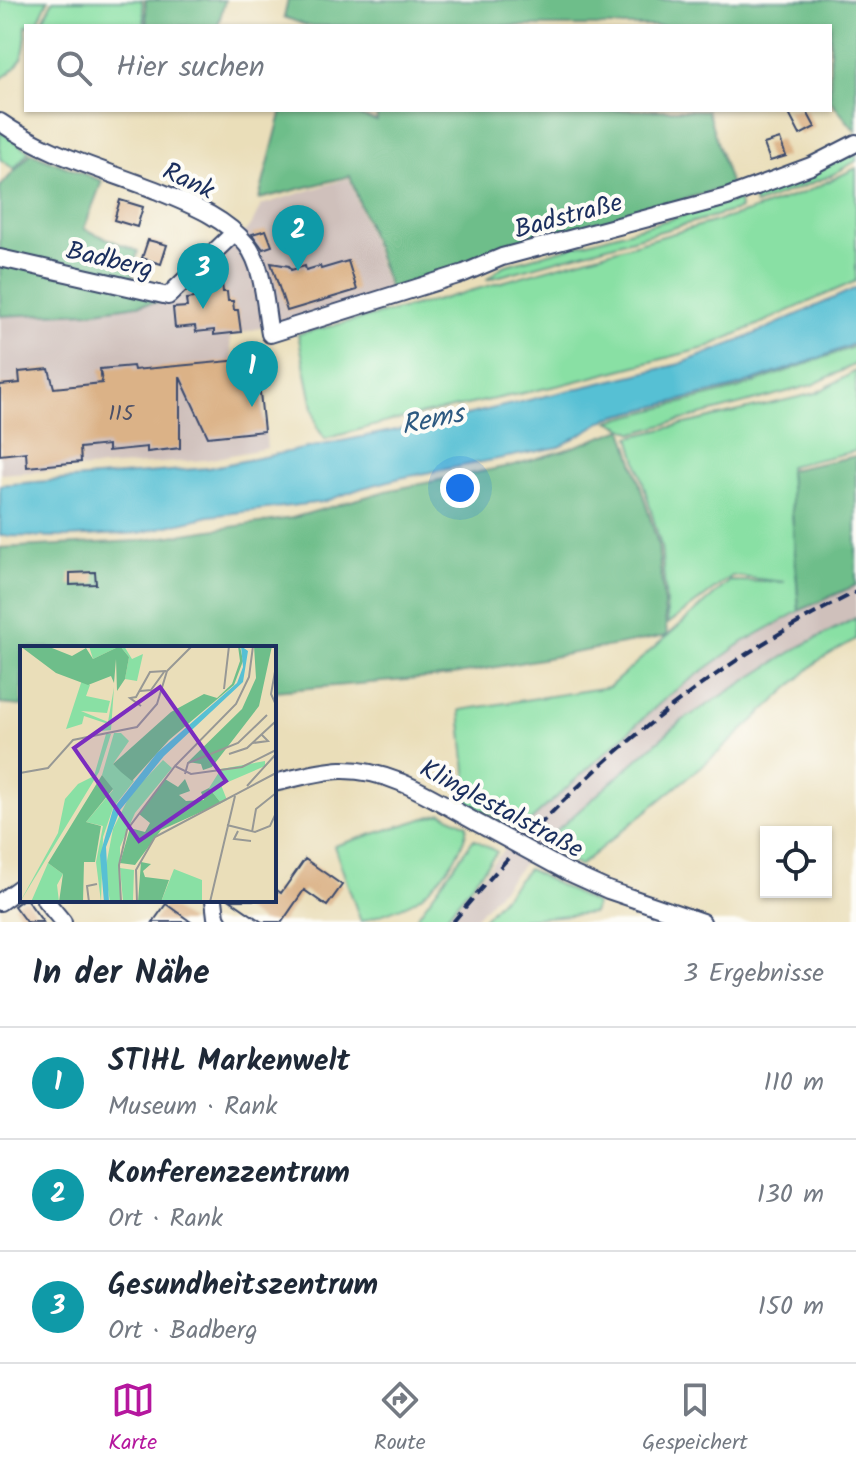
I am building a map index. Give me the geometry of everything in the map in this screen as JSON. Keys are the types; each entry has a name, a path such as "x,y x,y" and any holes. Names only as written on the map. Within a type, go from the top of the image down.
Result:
{"street":[{"name":"Rank","path":"0,122 64,156 202,209 248,246 257,269 270,334 291,328"},
{"name":"Badstraße","path":"291,328 464,273 502,257 727,197 811,166 856,143"},
{"name":"Badberg","path":"0,258 168,296 234,233"},
{"name":"Klinglestalstraße","path":"276,783 340,770 380,775 402,782 568,872 608,890 702,922"},
{"path":"0,902 20,887"},
{"path":"47,902 63,922"},
{"path":"214,902 219,922"}],"shaded area":[{"path":"349,178 389,293 230,336 232,359 241,358 261,382 267,448 206,460 0,474 0,316 89,312 184,296 252,224 261,205"},
{"path":"856,585 856,618 801,646 680,722 541,844 472,922 443,922 519,831 669,695 743,642 799,611"}],"green space":[{"path":"0,0 48,0 37,24 24,24 22,57 14,69 0,79"},
{"path":"53,0 142,0 145,24 41,24"},
{"path":"145,0 225,0 219,24 147,24"},
{"path":"288,0 856,0 856,132 832,102 832,24 303,24 284,17"},
{"path":"281,112 348,112 377,121 376,112 708,112 731,186 499,252 391,293 350,176 259,199"},
{"path":"0,131 29,151 14,169 0,159"},
{"path":"856,152 856,161 830,176 755,205 752,195 815,172"},
{"path":"31,153 102,181 84,229 138,251 132,276 166,291 165,301 89,312 0,316 0,187"},
{"path":"856,168 856,281 705,348 561,385 391,421 325,439 317,427 298,334 435,301 748,212 806,192"},
{"path":"739,200 740,209 486,280 503,266"},
{"path":"856,346 856,364 812,385 634,433 609,421 737,389"},
{"path":"856,371 856,451 789,466 799,611 743,642 669,695 519,831 469,803 460,710 609,687 730,581 785,582 732,576 668,624 661,546 630,437 816,393"},
{"path":"623,429 658,544 667,636 442,677 276,691 276,646 20,646 20,706 0,704 0,548 138,541 292,518 386,491 514,465"},
{"path":"856,456 856,585 799,611 789,470"},
{"path":"856,618 856,639 818,661 719,752 579,866 541,844 680,722 801,646"},
{"path":"442,813 467,825 461,846 448,868 432,887 414,901 361,922 334,846"},
{"path":"474,839 497,852 442,922 413,922"},
{"path":"528,869 596,904 593,913 523,919 519,922 481,922"}],"water":[{"path":"856,288 856,343 735,387 608,418 559,447 400,478 323,502 209,516 139,533 69,537 0,536 0,485 208,468 441,421 680,364"}],"building":[{"path":"788,112 807,112 815,127 800,135"},
{"path":"780,139 786,156 770,161 764,144"},
{"path":"120,200 143,207 137,227 114,220"},
{"path":"266,230 272,246 263,249 252,234"},
{"path":"148,240 167,245 161,264 142,258"},
{"path":"348,261 357,290 287,311 271,263 289,266 291,270 305,266 306,270"},
{"path":"222,283 228,301 233,301 234,310 238,310 241,332 214,335 214,330 196,332 195,326 175,328 173,308 187,307 186,299 202,297 201,285"},
{"path":"241,360 242,387 259,383 264,431 208,437 180,377 180,448 147,452 147,447 108,451 108,445 80,448 81,462 27,467 26,452 0,455 0,385 20,383 19,372 49,369 54,388 102,383 100,369 133,366 134,370"},
{"path":"95,572 96,584 70,585 70,573"},
{"path":"305,859 342,885 327,906 304,890 282,922 262,922 233,902 276,902 276,889 281,893"},
{"path":"20,902 28,902 43,922 26,922 14,906"},
{"path":"166,904 191,922 153,922"}],"railway":[{"path":"453,922 541,823 636,735 741,658 797,623 856,592"}],"place":[{"name":"Konferenzzentrum","path":"298,271"},
{"name":"Gesundheitszentrum","path":"203,309"},
{"name":"STIHL Markenwelt","path":"252,407"}],"water label":[{"name":"Rems","path":"432,418"}]}
